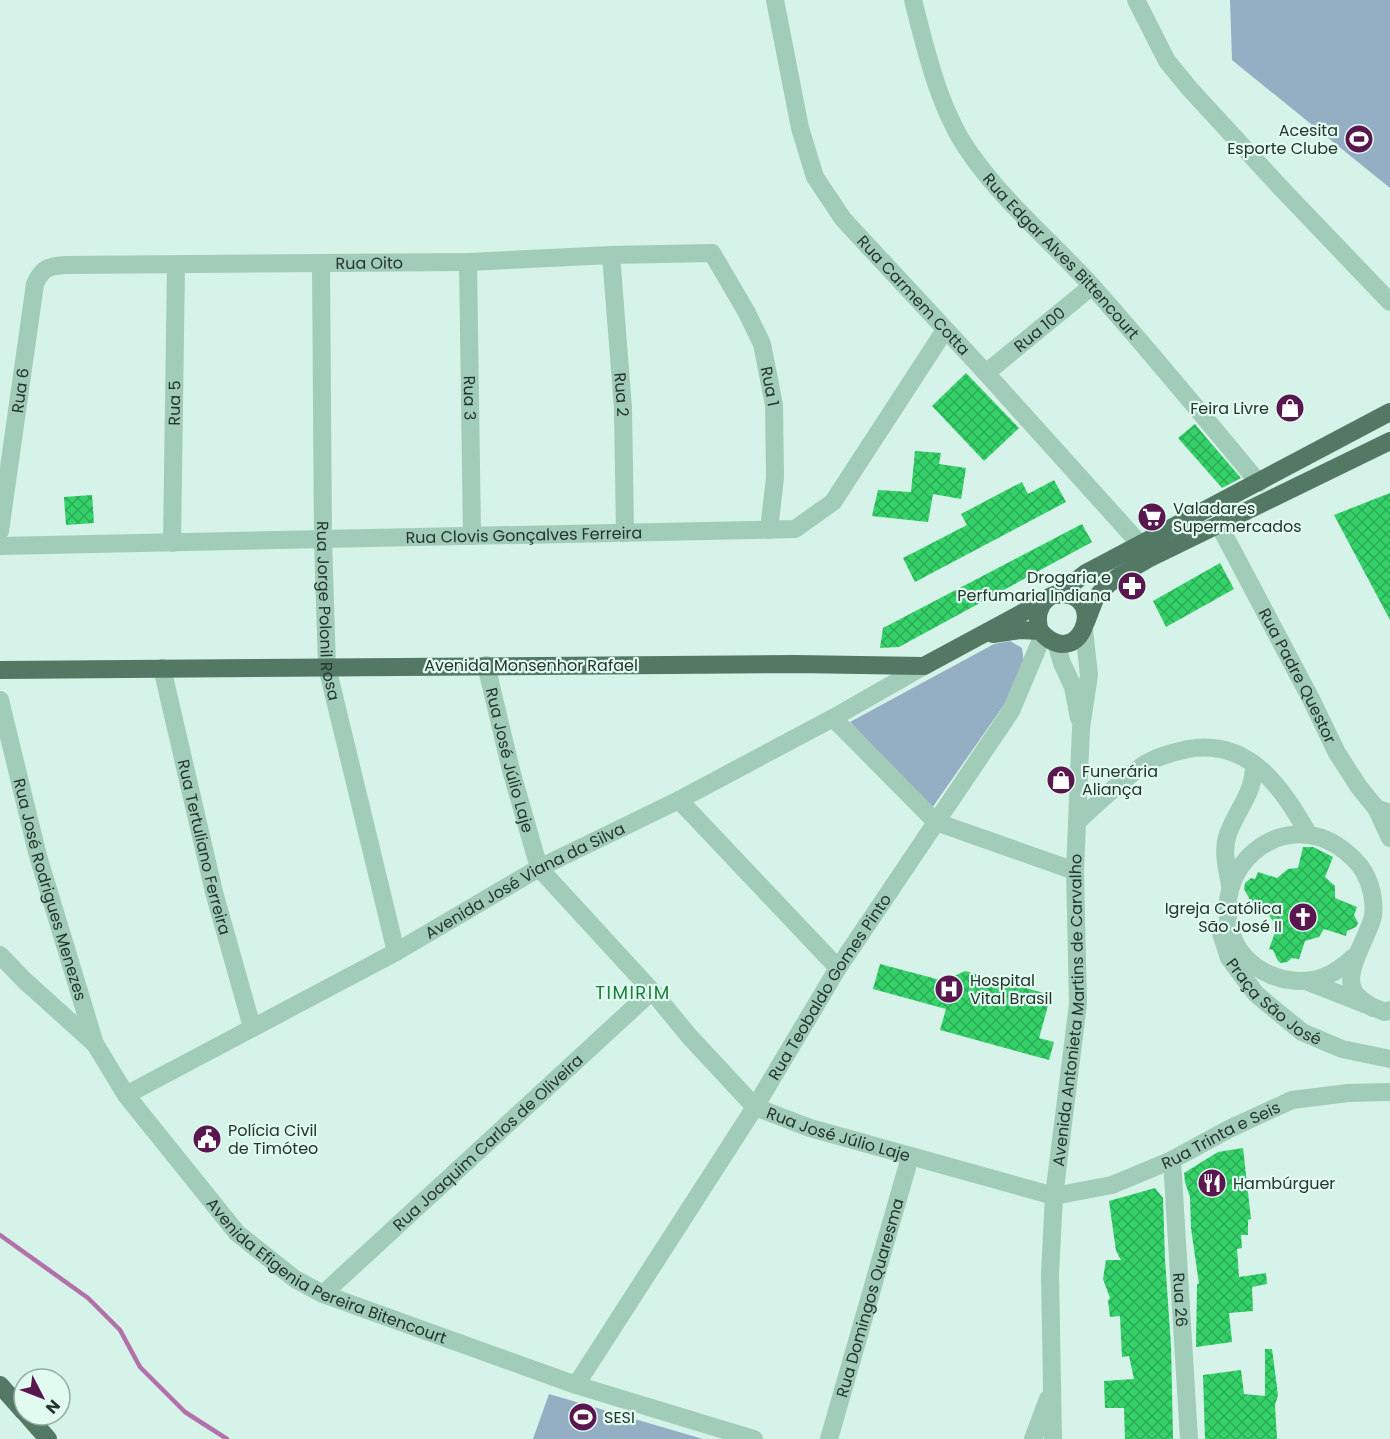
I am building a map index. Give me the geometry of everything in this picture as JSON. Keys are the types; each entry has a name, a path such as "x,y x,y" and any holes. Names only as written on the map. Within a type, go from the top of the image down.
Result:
{"main road":[{"name":"Avenida Monsenhor Rafael","path":"0,670 796,664 924,666 1051,597 1086,573 1390,412"},
{"path":"984,635 1006,632 1046,636 1072,642 1085,626 1095,599 1119,576 1390,441"},
{"path":"1046,636 1037,615 1051,597 1065,594 1079,601 1086,614 1085,626"},
{"path":"0,1385 12,1399"},
{"path":"37,1427 48,1439"}],"street":[{"name":"Rua Carmem Cotta","path":"775,0 800,128 815,177 843,219 1140,544"},
{"name":"Rua Edgar Alves Bittencourt","path":"913,0 930,63 952,121 971,156 1013,204 1092,286 1259,483"},
{"path":"1136,0 1167,61 1189,88 1390,302"},
{"name":"Rua Oito","path":"35,284 40,272 49,266 468,262 712,253"},
{"name":"Rua 1","path":"712,253 746,311 762,345 774,405 775,477 769,530"},
{"name":"Rua 2","path":"612,255 623,408 625,533"},
{"name":"Rua 3","path":"468,262 472,536"},
{"name":"Rua Jorge Polonil Rosa","path":"321,263 323,539 327,667 359,791 396,952"},
{"name":"Rua 5","path":"172,543 176,265"},
{"name":"Rua 6","path":"0,531 35,284"},
{"name":"Rua 100","path":"986,373 1092,286"},
{"name":"Rua Clovis Gonçalves Ferreira","path":"0,546 795,529 832,502 945,330"},
{"name":"Rua Padre Questor","path":"1219,525 1337,753 1359,787 1383,810"},
{"name":"Avenida Antonieta Martins de Carvalho","path":"1053,1439 1050,1274 1054,1196 1078,1004 1075,871 1081,728 1089,675 1085,626"},
{"path":"1046,636 1073,687 1081,728"},
{"name":"Rua Teobaldo Gomes Pinto","path":"576,1385 755,1107 838,968 1011,711 1046,636"},
{"name":"Rua José Júlio Laje","path":"486,666 511,770 539,868 755,1107 810,1128 1054,1196"},
{"name":"Avenida José Viana da Silva","path":"126,1095 396,952 539,868 679,800 833,718 924,666"},
{"name":"Rua Tertuliano Ferreira","path":"162,668 214,892 252,1027"},
{"name":"Rua José Rodrigues Menezes","path":"0,700 38,856 95,1044"},
{"path":"833,718 936,822 1075,871"},
{"path":"1078,820 1147,763 1172,752 1219,747 1237,753 1272,780 1295,811 1308,835"},
{"name":"Praça São José","path":"1254,764 1250,794 1228,836 1225,858 1229,888 1227,914 1232,937 1244,956 1262,971 1283,980 1306,981 1324,977 1341,969 1355,956 1367,937 1373,914 1372,892 1363,871 1349,853 1330,841 1308,835 1288,836 1269,842 1252,852 1239,867 1229,888 1218,923 1229,958 1256,994 1302,1032 1342,1049 1390,1059"},
{"path":"679,800 838,968"},
{"path":"1383,810 1390,838"},
{"name":"Avenida Efigenia Pereira Bitencourt","path":"0,955 24,980 95,1044 126,1095 237,1233 295,1279 323,1294 576,1385 754,1439"},
{"name":"Praça São José","path":"1355,956 1352,977 1354,992 1381,1009"},
{"name":"Praça São José","path":"1306,981 1381,1009"},
{"name":"Rua Joaquim Carlos de Oliveira","path":"323,1294 652,991"},
{"name":"Rua Trinta e Seis","path":"1054,1196 1112,1185 1172,1160 1229,1129 1292,1100 1348,1093 1390,1092"},
{"name":"Rua Domingos Quaresma","path":"829,1439 910,1157"},
{"name":"Rua 26","path":"1172,1160 1189,1439"},
{"name":"Avenida Antonieta Martins de Carvalho","path":"1033,1439 1052,1389"}],"shaded area":[{"name":"Acesita Esporte Clube","path":"1230,0 1390,0 1390,188 1232,60"},
{"path":"1010,641 1022,648 1024,664 1015,689 932,808 850,722 994,644"},
{"name":"SESI","path":"549,1394 703,1439 533,1439"}],"building":[{"path":"966,373 1019,428 984,461 932,406"},
{"path":"1195,424 1241,478 1222,488 1178,438"},
{"path":"915,451 941,453 939,464 966,468 961,499 933,494 928,522 872,516 878,490 911,492"},
{"path":"1054,480 1066,502 915,582 903,558 967,525 961,514 1022,482 1028,494"},
{"path":"1390,493 1390,620 1334,515"},
{"path":"92,495 94,523 66,525 64,497"},
{"path":"1082,524 1092,542 899,647 880,648 883,628"},
{"path":"1220,563 1234,589 1166,627 1153,601"},
{"path":"1303,847 1313,847 1333,857 1325,877 1335,886 1335,898 1357,907 1354,915 1358,923 1356,927 1347,931 1346,936 1324,929 1319,937 1305,941 1299,959 1292,958 1281,963 1273,950 1269,949 1277,927 1268,914 1268,908 1248,901 1249,898 1244,889 1245,883 1251,878 1255,879 1258,872 1277,878 1288,869 1298,868"},
{"path":"880,964 944,981 965,971 1051,995 1039,1038 1054,1042 1049,1060 940,1030 946,1009 873,989"},
{"path":"1243,1148 1251,1219 1248,1220 1248,1235 1241,1235 1242,1248 1237,1249 1239,1277 1266,1273 1267,1284 1252,1287 1253,1311 1229,1313 1232,1342 1196,1347 1197,1284 1199,1284 1191,1228 1190,1197 1184,1173 1218,1152"},
{"path":"1155,1188 1163,1198 1171,1346 1173,1439 1125,1439 1124,1408 1105,1408 1104,1381 1134,1379 1129,1356 1122,1357 1120,1316 1110,1317 1108,1301 1110,1298 1103,1279 1106,1260 1121,1260 1116,1251 1109,1201"},
{"path":"1265,1349 1272,1349 1278,1395 1275,1405 1277,1439 1205,1439 1203,1375 1241,1370 1244,1394 1265,1396"}],"waterway":[{"path":"0,1235 88,1298 120,1330 140,1367 185,1412 227,1439"}],"place":[{"name":"Acesita Esporte Clube","path":"1359,139"},
{"name":"Feira Livre","path":"1290,408"},
{"name":"Valadares Supermercados","path":"1152,517"},
{"name":"Drogaria e Perfumaria Indiana","path":"1132,586"},
{"name":"Funerária Aliança","path":"1061,780"},
{"name":"Igreja Católica São José II","path":"1303,917"},
{"name":"Hospital Vital Brasil","path":"949,989"},
{"name":"Polícia Civil de Timóteo","path":"207,1139"},
{"name":"Hambúrguer","path":"1212,1183"},
{"name":"SESI","path":"583,1417"}],"district":[{"name":"TIMIRIM","path":"633,992"}]}
